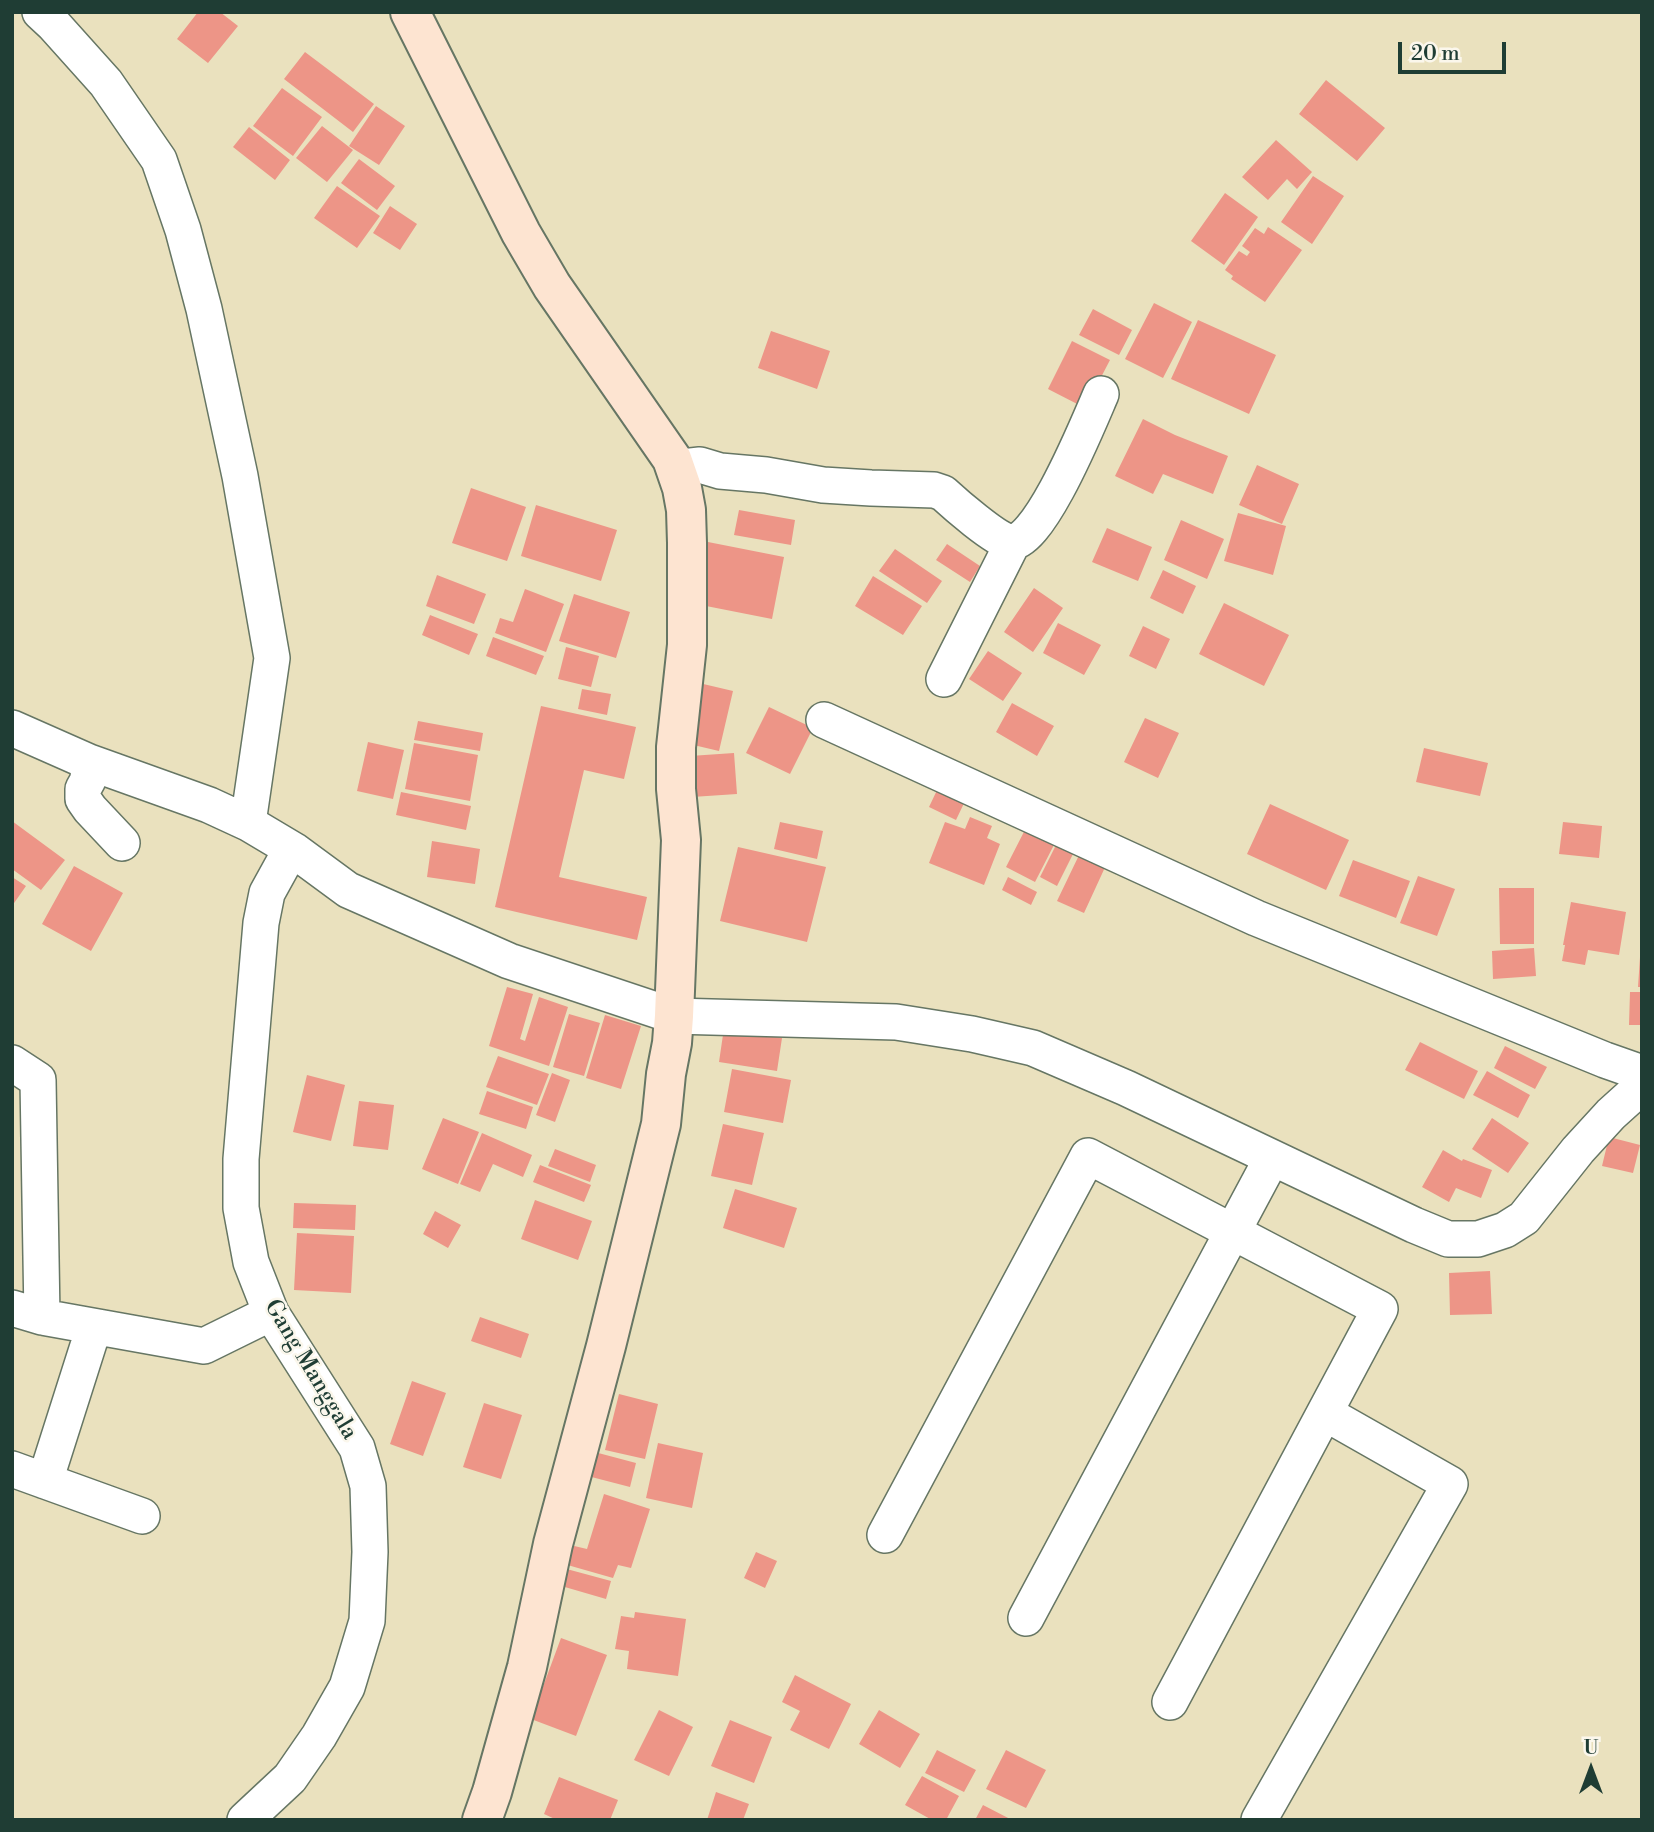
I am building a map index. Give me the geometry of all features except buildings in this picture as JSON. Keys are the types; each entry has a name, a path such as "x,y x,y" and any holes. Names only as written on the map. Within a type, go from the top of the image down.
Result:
{"street":[{"path":"40,12 106,83 159,160 183,230 204,309 240,476 272,658 248,823"},
{"path":"410,12 521,233 552,286 672,459 679,474 686,510 687,645 676,747 676,789 681,840 674,1016 661,1124 553,1544 527,1667 482,1820"},
{"path":"679,474 682,467 700,466 822,485 934,490 943,493 1007,542 1013,542 1023,539 1029,533 1052,499 1101,394"},
{"path":"944,679 1013,542"},
{"path":"824,720 1256,918 1642,1073"},
{"path":"12,729 89,762 209,805 248,823 295,850 348,890 509,961 674,1016 896,1022 972,1034 1033,1048 1126,1088 1448,1239 1478,1239 1506,1230 1524,1217 1611,1114 1642,1086"},
{"path":"89,762 83,799 122,843"},
{"name":"Gang Manggala","path":"245,1820 290,1778 319,1736 347,1687 366,1621 369,1566 368,1486 357,1448 271,1313 251,1262 241,1208 241,1160 261,923 267,893 283,864 295,850"},
{"path":"12,1063 38,1080 27,1313 204,1346 271,1313"},
{"path":"886,1535 1088,1156 1380,1309 1170,1702"},
{"path":"1026,1618 1272,1158"},
{"path":"45,1481 94,1327"},
{"path":"1259,1820 1450,1483 1325,1413"},
{"path":"12,1469 142,1516"}]}
